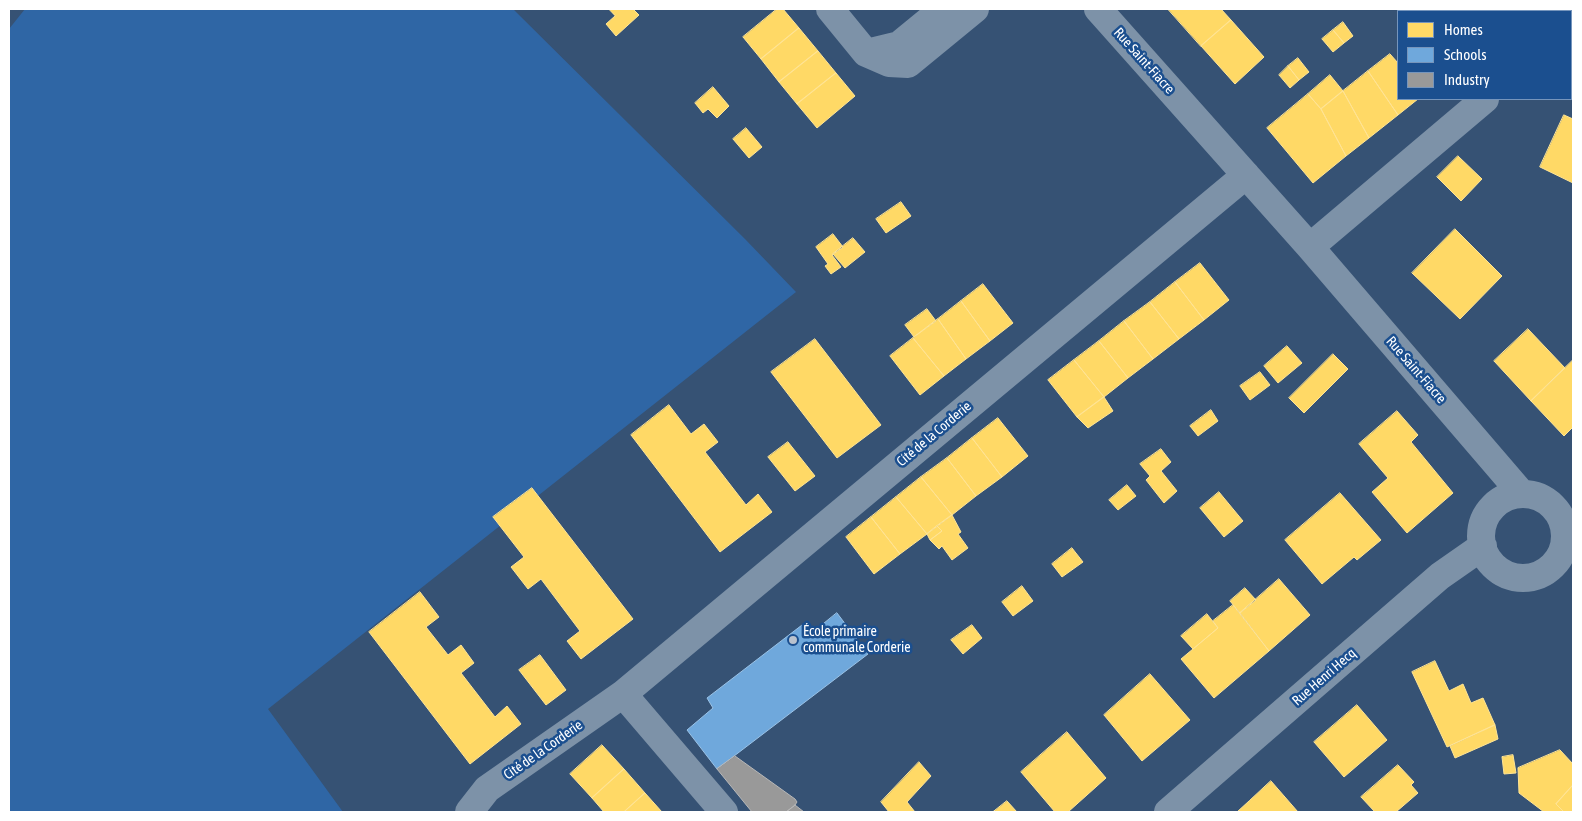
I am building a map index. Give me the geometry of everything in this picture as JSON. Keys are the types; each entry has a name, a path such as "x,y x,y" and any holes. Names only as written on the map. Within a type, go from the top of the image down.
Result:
{"street":[{"path":"830,9 866,53 890,63 908,64 975,9"},
{"path":"866,53 899,45 943,9"},
{"name":"Rue Saint-Fiacre","path":"1098,9 1310,247 1522,494"},
{"path":"1310,247 1483,100"},
{"name":"Cité de la Corderie","path":"469,812 486,789 623,694 1246,175"},
{"path":"1522,494 1537,496 1550,503 1562,518 1565,532 1565,566 1552,566 1540,574 1526,578 1512,576 1498,570 1488,560 1482,546 1482,532 1486,515 1495,504 1508,496 1522,494"},
{"name":"Rue Henri Hecq","path":"1168,812 1440,576 1482,546"},
{"path":"623,694 724,812"}],"shaded area":[{"path":"25,9 513,9 796,292 268,709 343,812 9,812 9,29"}],"building: Homes":[{"path":"609,9 633,9 639,15 616,36 606,24 615,16"},
{"path":"777,9 783,9 799,28 761,59 743,37"},
{"path":"1168,9 1221,9 1231,20 1201,46"},
{"path":"1478,9 1479,10 1448,10"},
{"path":"1478,9 1518,10 1479,10"},
{"path":"1231,20 1264,57 1235,84 1201,46"},
{"path":"1343,22 1353,36 1344,43 1333,30"},
{"path":"799,28 818,51 779,82 761,59"},
{"path":"1333,30 1344,43 1333,52 1322,39"},
{"path":"818,51 836,73 797,104 779,82"},
{"path":"1390,54 1397,62 1397,100 1417,100 1398,115 1368,71"},
{"path":"1298,58 1309,72 1299,80 1288,66"},
{"path":"1288,66 1299,80 1290,88 1279,75"},
{"path":"1368,71 1398,115 1369,138 1343,91"},
{"path":"836,73 855,96 817,128 797,104"},
{"path":"1330,75 1343,91 1321,109 1308,94"},
{"path":"713,87 729,106 717,118 708,109 703,113 695,103"},
{"path":"1343,91 1369,138 1346,156 1321,109"},
{"path":"1308,94 1321,109 1346,156 1313,183 1267,128"},
{"path":"1564,115 1573,119 1573,183 1540,167"},
{"path":"746,128 762,147 749,158 733,139"},
{"path":"1458,156 1482,179 1461,201 1437,177"},
{"path":"901,202 911,216 886,233 876,219"},
{"path":"1455,229 1502,276 1460,319 1412,273"},
{"path":"833,234 843,247 832,255 841,267 831,274 825,266 828,264 816,247"},
{"path":"853,238 865,252 845,268 833,254"},
{"path":"1200,263 1229,300 1204,320 1175,282"},
{"path":"1175,282 1204,320 1179,339 1150,302"},
{"path":"983,284 1013,323 990,341 961,301"},
{"path":"961,301 990,341 966,359 938,319"},
{"path":"1150,302 1179,339 1153,359 1124,321"},
{"path":"927,309 936,321 914,337 905,325"},
{"path":"938,319 966,359 944,376 913,338"},
{"path":"1124,321 1153,359 1128,378 1099,341"},
{"path":"1528,329 1565,368 1531,401 1494,361"},
{"path":"913,338 944,376 920,395 890,356"},
{"path":"815,339 881,425 837,458 771,372"},
{"path":"1099,341 1128,378 1104,397 1074,360"},
{"path":"1287,346 1302,363 1278,383 1264,366"},
{"path":"1333,354 1348,369 1304,413 1289,398"},
{"path":"1074,360 1104,397 1077,417 1048,380"},
{"path":"1573,360 1573,427 1564,436 1531,401"},
{"path":"1260,372 1270,385 1250,400 1240,386"},
{"path":"1104,397 1113,411 1088,428 1077,417"},
{"path":"669,405 691,434 704,424 718,442 705,452 746,505 758,494 772,512 720,552 631,435"},
{"path":"1211,410 1218,421 1198,436 1190,426"},
{"path":"1397,411 1418,435 1411,442 1453,493 1407,533 1372,492 1388,478 1359,444"},
{"path":"998,418 1028,456 1002,477 972,438"},
{"path":"972,438 1002,477 976,496 947,458"},
{"path":"788,442 815,476 795,491 768,457"},
{"path":"1161,449 1171,462 1161,471 1177,491 1164,503 1146,480 1150,476 1140,464"},
{"path":"947,458 976,496 952,515 921,477"},
{"path":"921,477 952,515 927,534 896,497"},
{"path":"1127,485 1136,496 1118,510 1109,500"},
{"path":"532,488 633,619 581,659 567,641 580,631 541,579 528,589 511,567 524,557 493,517"},
{"path":"1219,492 1243,521 1224,537 1200,508"},
{"path":"1340,493 1381,540 1357,560 1354,557 1322,584 1285,540"},
{"path":"896,497 927,534 900,554 871,517"},
{"path":"952,515 961,532 958,534 968,548 952,560 942,546 939,549 930,540 942,531 937,526"},
{"path":"871,517 900,554 874,574 846,537"},
{"path":"937,526 942,531 930,540 927,534"},
{"path":"1072,548 1083,562 1062,577 1052,564"},
{"path":"1279,579 1310,615 1269,651 1240,613"},
{"path":"1022,586 1033,601 1013,616 1002,602"},
{"path":"1245,588 1256,600 1240,613 1230,601"},
{"path":"420,592 439,617 426,627 448,655 461,645 474,663 461,673 495,717 507,706 521,724 470,764 369,632"},
{"path":"1233,605 1269,651 1214,698 1181,659 1218,628 1213,621"},
{"path":"1207,614 1218,628 1193,649 1181,636"},
{"path":"972,625 982,638 963,654 951,640"},
{"path":"540,655 566,690 546,705 519,670"},
{"path":"1435,661 1449,691 1463,684 1471,703 1483,698 1495,725 1447,747 1412,672"},
{"path":"1150,674 1190,720 1142,761 1104,715"},
{"path":"1357,705 1387,740 1344,777 1314,742"},
{"path":"1495,725 1498,739 1455,758 1450,746"},
{"path":"1067,732 1106,778 1068,812 1055,812 1021,772"},
{"path":"602,745 624,769 592,798 570,774"},
{"path":"1560,750 1573,764 1573,785 1556,804 1564,812 1544,812 1519,793 1518,768"},
{"path":"1513,755 1516,773 1504,774 1502,757"},
{"path":"919,762 931,776 907,802 915,812 889,812 881,802"},
{"path":"1398,765 1414,782 1411,785 1418,793 1396,812 1375,812 1361,797"},
{"path":"624,769 645,793 624,812 604,812 592,798"},
{"path":"1271,781 1298,812 1237,812 1249,801"},
{"path":"1573,785 1573,812 1564,812 1556,804"},
{"path":"645,793 662,812 624,812"},
{"path":"1007,801 1017,812 993,812"}],"building: Schools":[{"path":"837,613 868,654 717,769 687,730 713,708 707,698 802,625 810,634"}],"building: Industry":[{"path":"735,756 795,799 797,802 795,805 786,812 752,812 717,769"},
{"path":"794,806 804,812 786,812"}],"place":[{"name":"École primaire communale Corderie","path":"793,640"}]}
